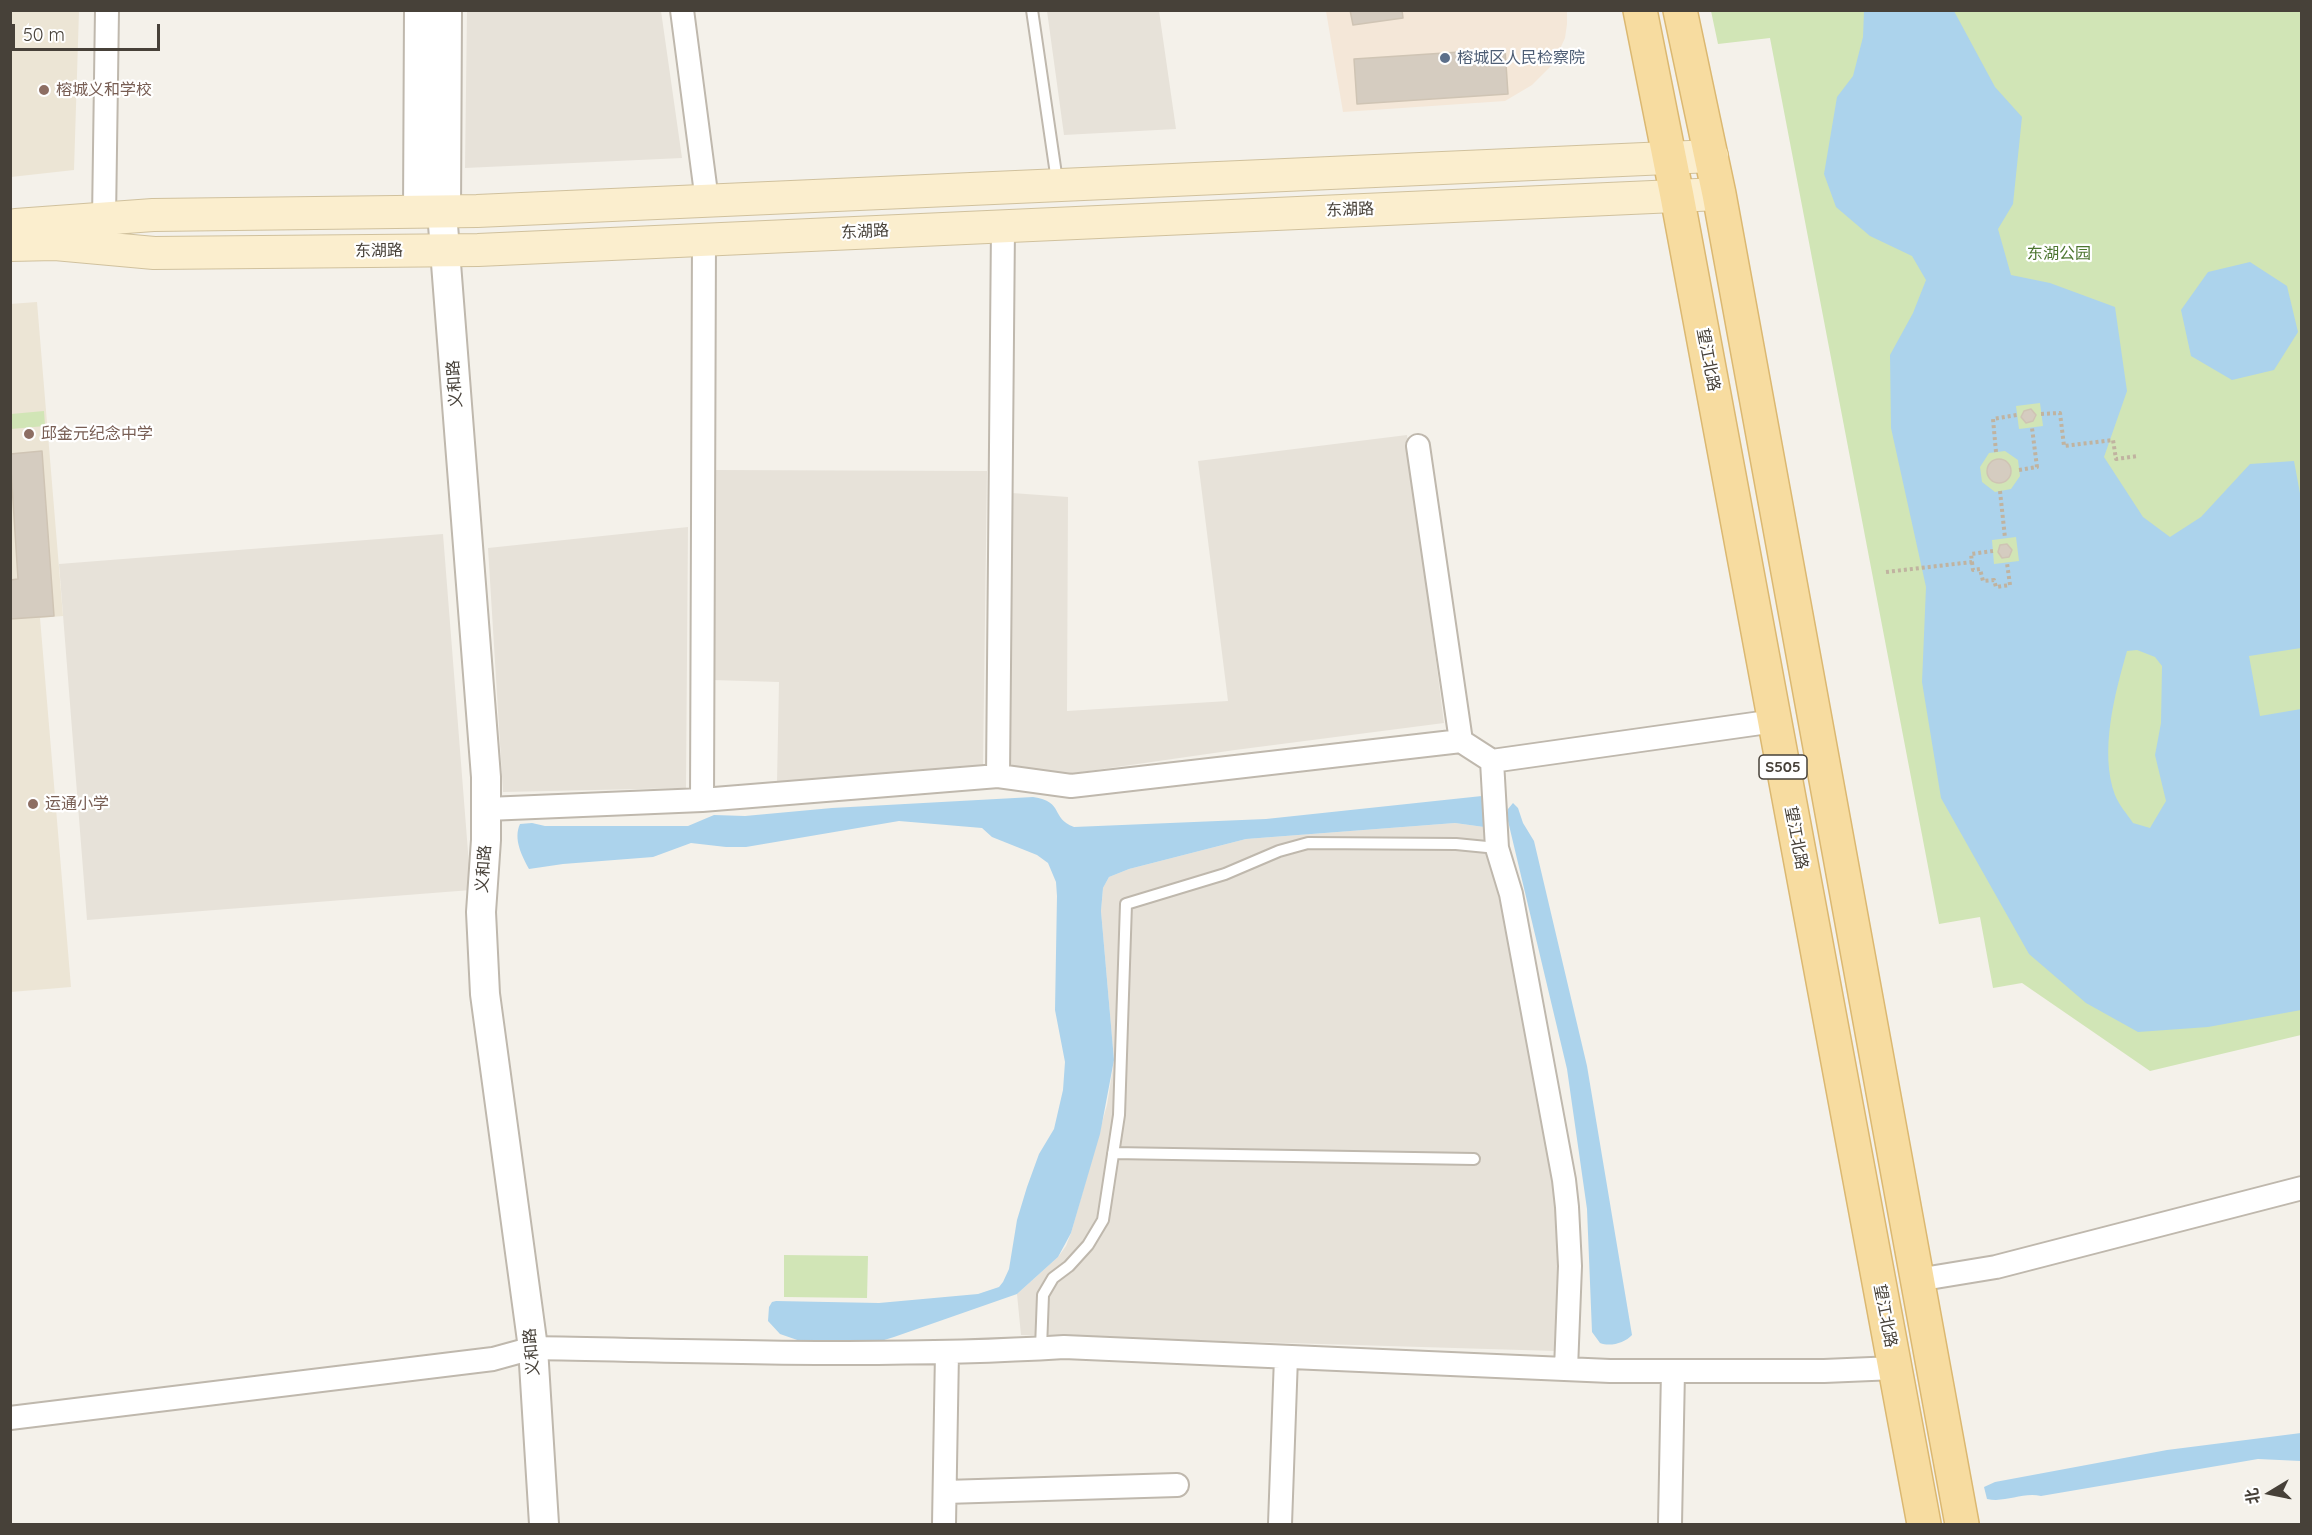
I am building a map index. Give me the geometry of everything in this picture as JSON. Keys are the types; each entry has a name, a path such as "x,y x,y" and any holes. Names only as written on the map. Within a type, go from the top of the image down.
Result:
{"main road":[{"name":"望江北路","path":"1640,10 1670,158 1924,1524"},
{"name":"S505","path":"1680,10 1712,156 1962,1524"},
{"path":"10,225 153,215 435,212 707,201 1712,156"},
{"name":"东湖路","path":"10,244 55,244 154,253 445,250 1719,194"}],"street":[{"path":"104,219 107,10"},
{"path":"419,10 435,212"},
{"path":"435,212 447,10"},
{"path":"682,10 707,201"},
{"name":"义和路","path":"435,212 445,250 487,809 481,912 485,994 533,1348 544,1524"},
{"path":"998,776 1003,226"},
{"path":"702,800 705,239"},
{"path":"1419,446 1461,741"},
{"path":"487,809 702,800 998,776 1071,786 1461,741 1492,761 1775,721"},
{"path":"1492,761 1497,848 1511,894 1564,1180 1570,1266 1566,1369"},
{"path":"1917,1280 1996,1267 2301,1188"},
{"path":"10,1418 493,1359 533,1348 846,1354 1064,1347 1566,1369 1824,1371 1895,1368"},
{"path":"944,1524 947,1352"},
{"path":"1280,1524 1286,1356"},
{"path":"1670,1524 1673,1371"},
{"path":"945,1492 1177,1485"}],"lane":[{"path":"1032,10 1057,185"},
{"path":"1041,1348 1043,1295 1053,1278 1069,1266 1088,1245 1103,1220 1119,1115 1126,904 1214,878 1295,845 1308,843 1456,843 1497,848"},
{"path":"1113,1153 1474,1159"}],"path":[{"path":"2042,414 2060,413 2064,446 2113,440 2116,459 2138,456"},
{"path":"1996,452 1993,418 2017,415"},
{"path":"2019,470 2037,467 2032,428"},
{"path":"2000,491 2005,538"},
{"path":"1993,551 1971,554 1973,570 1980,568 1983,581 1994,580 1995,587 2010,585 2007,563"},
{"path":"1886,572 1972,562"}],"shaded area":[{"name":"榕城义和学校","path":"10,11 79,11 74,170 11,177"},
{"path":"467,11 661,11 682,158 465,168"},
{"path":"1047,11 1159,11 1176,129 1064,135"},
{"name":"榕城区人民检察院","path":"1326,11 1567,11 1567,24 1565,38 1553,64 1532,85 1505,101 1343,112"},
{"path":"37,302 63,616 40,618 71,987 11,992 10,304"},
{"path":"1407,435 1444,723 1068,774 1008,766 1012,493 1068,497 1067,711 1228,701 1198,461"},
{"path":"716,470 987,471 983,765 777,782 779,682 712,680"},
{"path":"688,527 686,788 503,792 488,548"},
{"path":"443,534 471,890 87,920 59,564"},
{"path":"1455,823 1484,827 1501,889 1559,1209 1555,1351 1021,1335 1017,1294 1058,1257 1066,1246 1107,1105 1114,1061 1101,911 1103,888 1109,877 1129,869 1246,839"}],"green space":[{"name":"东湖公园","path":"1711,11 2301,11 2301,1035 2150,1071 2022,983 1993,988 1980,917 1939,924 1770,38 1718,44"},
{"path":"44,411 45,426 11,429 11,414"},
{"path":"784,1255 868,1256 867,1298 784,1297"}],"water":[{"path":"1864,11 1954,11 1995,87 2022,117 2013,204 1998,229 2011,275 2050,283 2115,307 2127,391 2104,457 2143,517 2170,537 2201,517 2250,464 2294,461 2302,504 2301,648 2249,656 2260,716 2301,709 2301,1010 2208,1027 2138,1032 2086,1003 2029,954 1941,798 1922,682 1926,587 1891,428 1890,355 1913,313 1926,280 1912,256 1870,236 1836,207 1824,174 1837,97 1853,76 1863,37","holes":["2040,403 2043,426 2019,429 2016,406","2005,451 2018,460 2020,476 2011,489 1995,492 1982,482 1980,467 1989,453","2016,537 2019,561 1994,564 1992,540","2137,650 2155,657 2162,666 2161,723 2155,755 2166,801 2150,828 2133,823 2117,799 2110,778 2108,760 2110,723 2127,651"]},
{"path":"2250,262 2287,286 2298,332 2274,370 2232,380 2191,356 2181,310 2208,272"},
{"path":"1482,796 1484,827 1455,823 1246,839 1129,869 1109,877 1103,888 1101,911 1114,1060 1100,1134 1071,1233 1058,1257 1017,1294 868,1345 803,1342 780,1334 768,1321 769,1307 772,1302 776,1301 879,1303 978,1294 999,1287 1003,1282 1009,1269 1017,1220 1027,1187 1039,1154 1054,1129 1063,1090 1065,1062 1055,1010 1057,896 1056,882 1048,863 1037,855 992,837 982,828 899,821 746,847 691,843 653,857 529,869 521,853 517,836 520,824 532,823 545,826 688,826 714,815 745,816 832,808 1033,797 1050,803 1062,819 1074,827 1266,819"},
{"path":"1513,803 1518,808 1523,823 1534,841 1587,1066 1632,1335 1617,1344 1600,1343 1592,1332 1587,1209 1567,1069 1508,821 1508,809"},
{"path":"2301,1433 2301,1461 2258,1459 2041,1496 2027,1495 2001,1500 1987,1499 1984,1487 1995,1482 2167,1450"}],"building":[{"path":"1350,10 1402,10 1403,18 1353,25"},
{"path":"1505,49 1508,94 1357,104 1354,59"},
{"path":"2031,409 2036,415 2033,421 2026,423 2021,417 2024,411"},
{"path":"42,451 54,616 10,619 10,580 18,579 10,454"},
{"path":"1999,459 2007,463 2011,471 2007,479 1999,483 1991,479 1987,471 1991,463"},
{"path":"2007,544 2012,550 2009,557 2002,558 1998,552 2000,545"}],"place":[{"name":"榕城区人民检察院","path":"1445,58"},
{"name":"榕城义和学校","path":"44,90"},
{"name":"邱金元纪念中学","path":"29,434"},
{"name":"运通小学","path":"33,804"}]}
